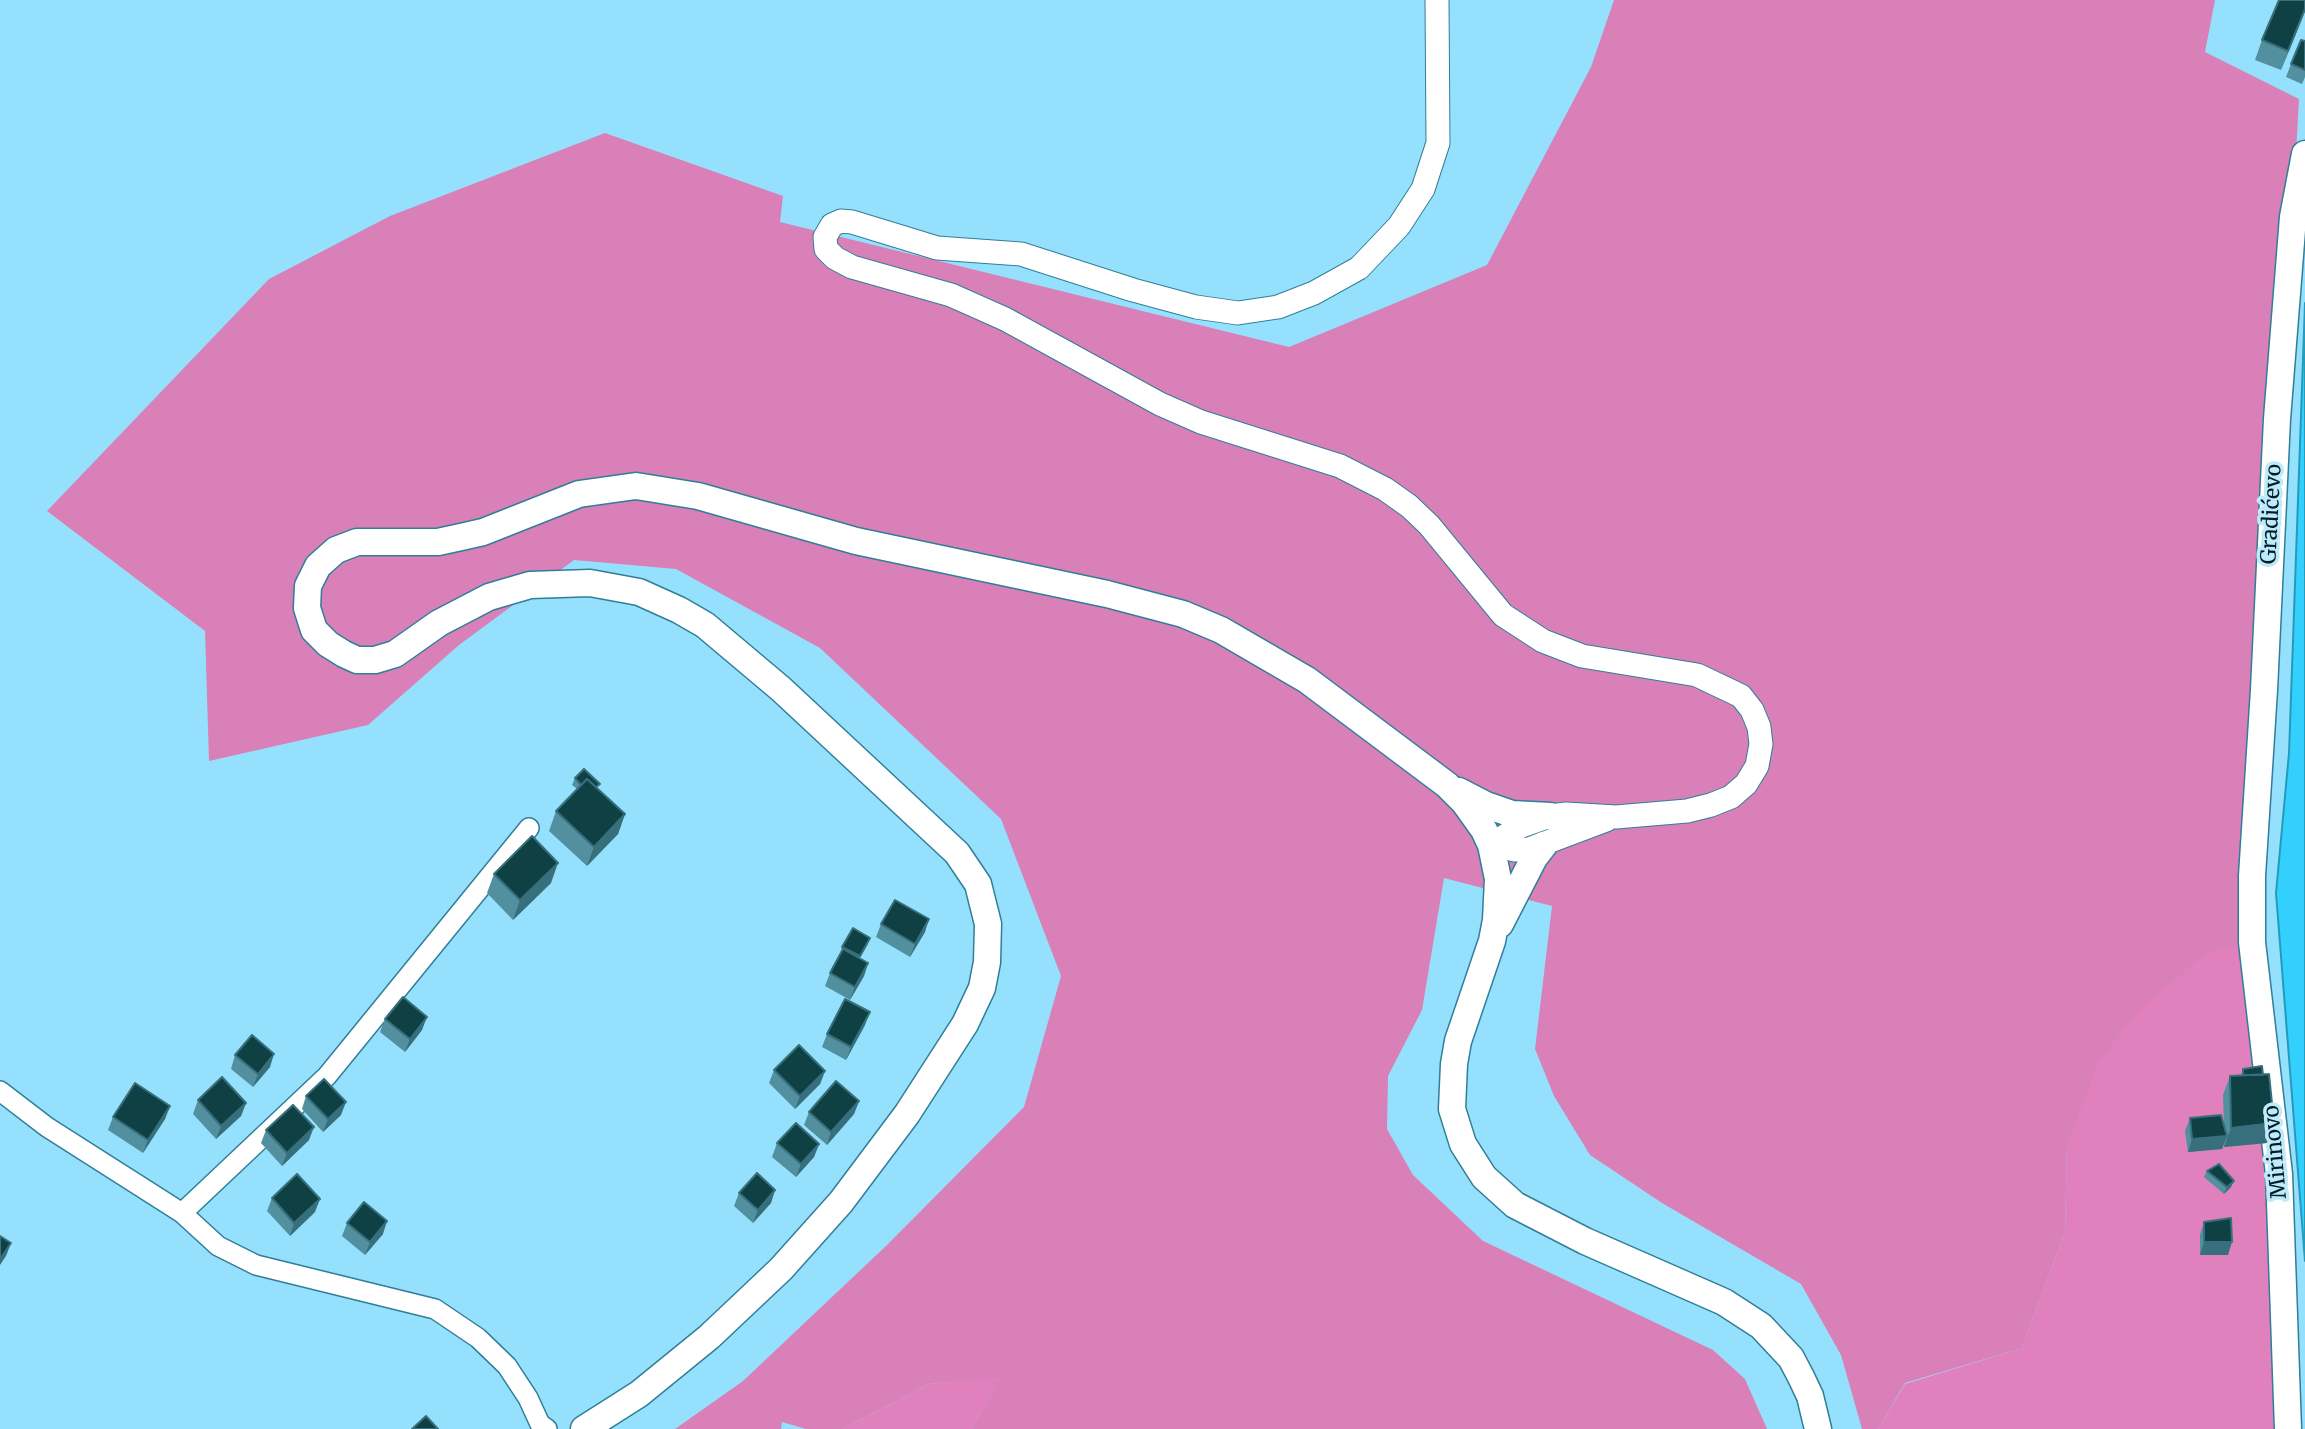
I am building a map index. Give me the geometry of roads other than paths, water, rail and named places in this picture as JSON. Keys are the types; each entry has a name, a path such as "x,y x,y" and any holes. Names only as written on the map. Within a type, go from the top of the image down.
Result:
{"main road":[{"name":"Gradićevo","path":"2252,876 2277,419 2293,217 2305,154"},
{"path":"584,1429 639,1394 709,1337 781,1269 841,1202 907,1114 965,1024 982,988 987,962 988,923 978,884 957,853 781,689 705,625 678,610 639,592 590,583 530,585 489,597 439,623 396,654 375,660 357,660 328,644 314,630 307,608 308,586 318,566 336,550 357,542 438,542 483,532 579,494 636,486 698,496 856,541 1107,594 1192,618 1221,630 1307,680 1447,785 1475,815 1491,845 1498,879 1492,941"},
{"path":"1447,785 1501,811 1522,816 1550,816"},
{"path":"1544,845 1527,871 1492,941 1466,1016 1454,1064 1452,1109 1456,1127 1473,1161 1485,1177 1514,1205 1573,1236 1724,1302 1761,1326 1791,1358 1810,1396 1818,1429"},
{"name":"Mirinovo","path":"2252,876 2252,942 2279,1174 2288,1429"}],"street":[{"path":"1437,0 1438,143 1423,189 1399,226 1359,268 1314,293 1278,307 1238,313 1196,307 1021,254 937,248 852,222 841,221 832,225 825,237 826,249 835,258 852,267 951,295 1005,319 1160,404 1201,422 1340,466 1385,489 1429,525 1503,615 1543,641 1582,656 1698,675 1741,696 1752,710 1759,727 1761,744 1757,766 1746,784 1731,797 1712,806 1687,811 1616,817 1566,814 1550,816 1519,827 1491,845"},
{"path":"1491,845 1515,850 1544,845 1616,817"},
{"path":"182,1213 327,1076 529,828"},
{"path":"0,1091 47,1127 182,1213 218,1246 256,1265 435,1309 478,1338 507,1366 528,1398 540,1424 547,1429"}],"water":[{"path":"2305,303 2305,1261 2276,893 2289,753"}]}
